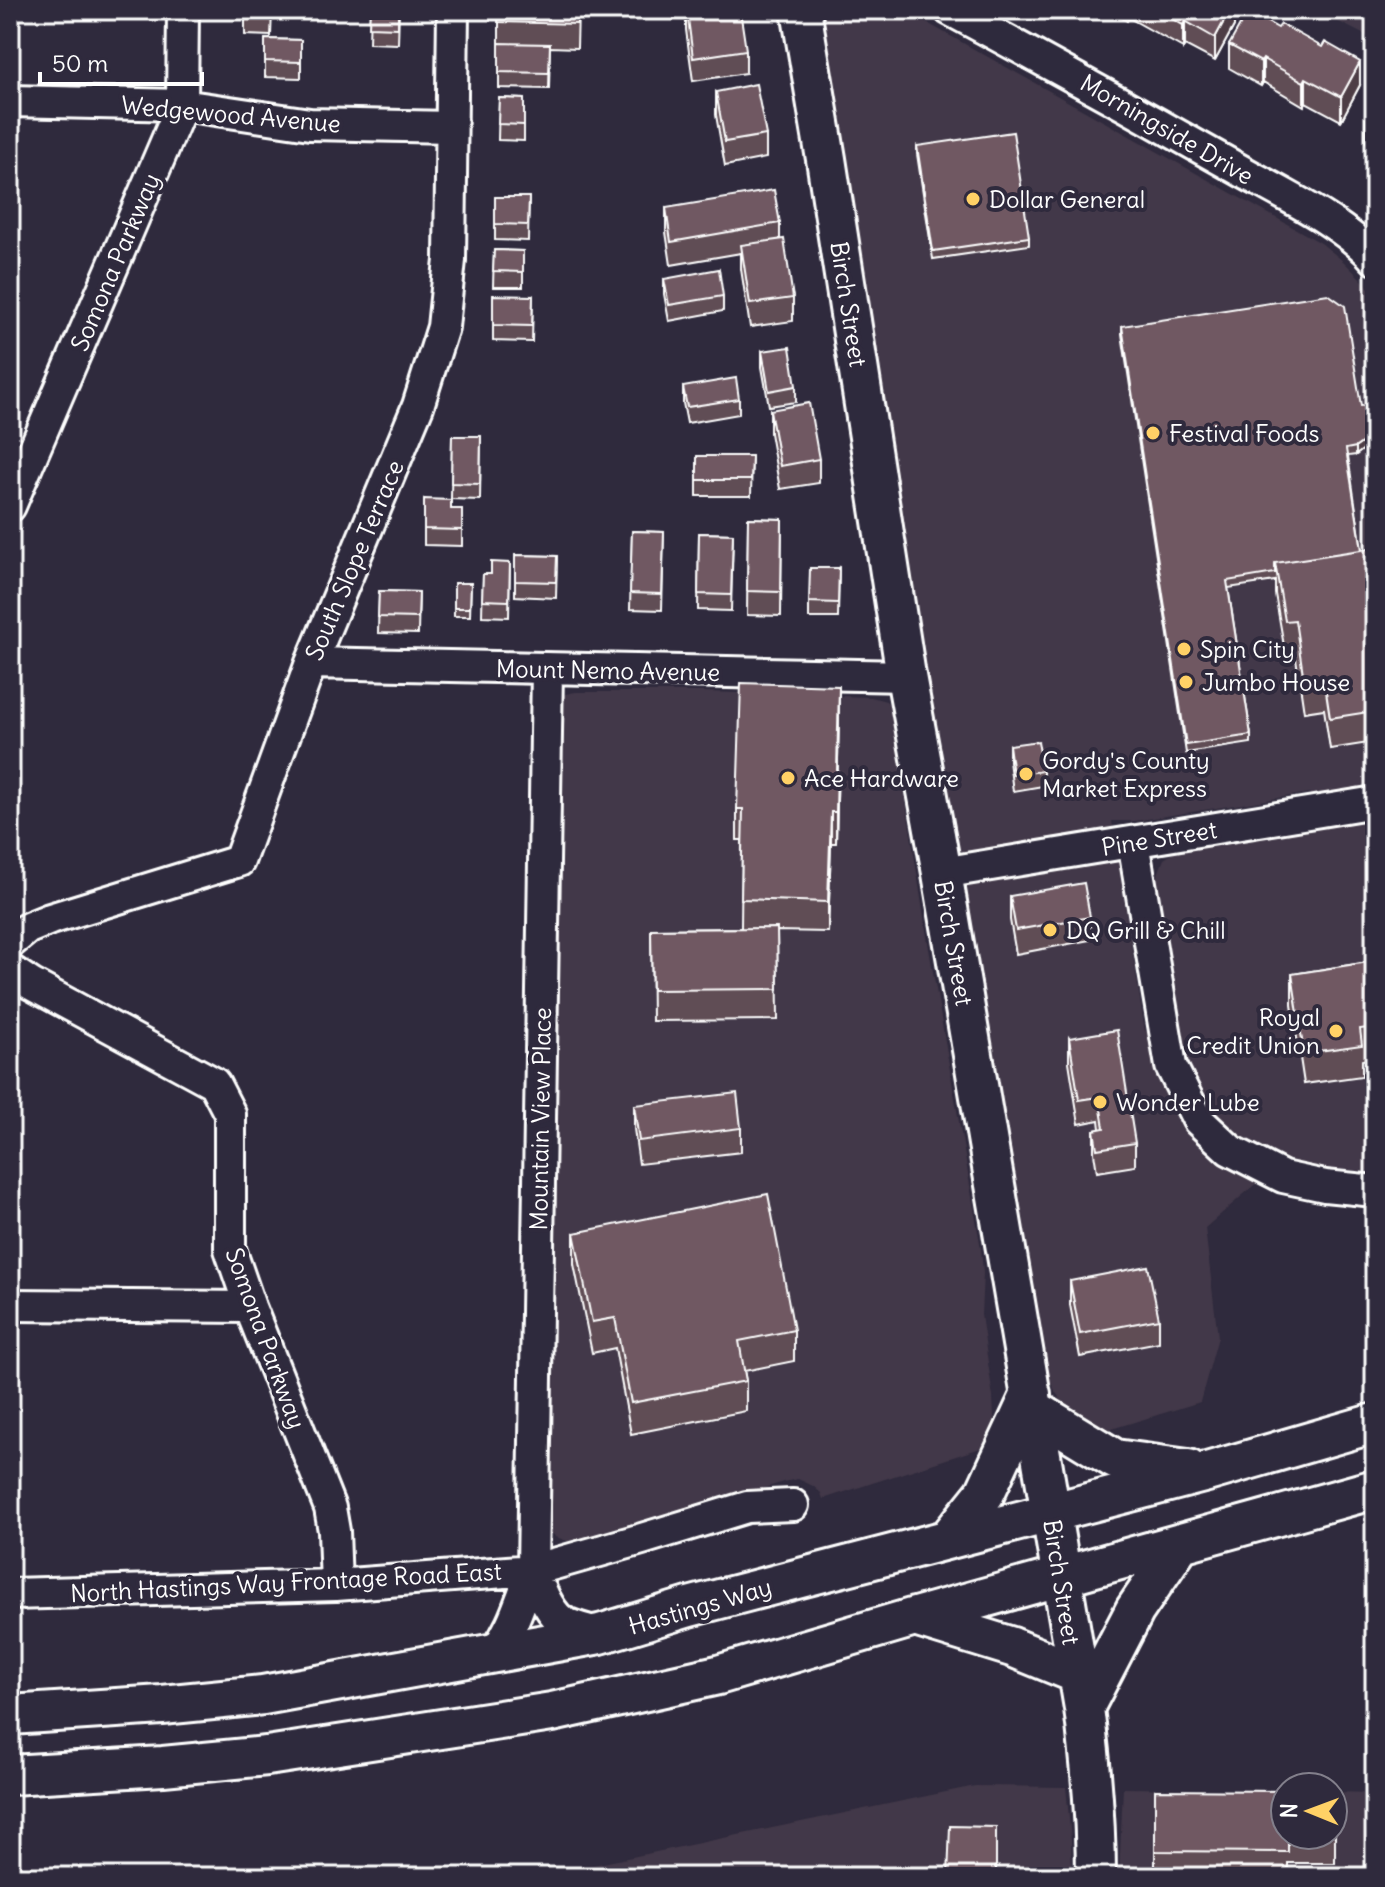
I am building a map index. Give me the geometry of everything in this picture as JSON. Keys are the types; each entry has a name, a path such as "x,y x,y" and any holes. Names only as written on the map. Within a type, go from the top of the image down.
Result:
{"main road":[{"name":"Birch Street","path":"801,10 906,676 1081,1691 1093,1778 1096,1877"},
{"path":"948,1539 985,1493 1032,1402 1115,1459 1207,1472"},
{"name":"Hastings Way","path":"10,1715 263,1695 600,1634 689,1607 1207,1472 1375,1423"},
{"path":"10,1775 267,1756 552,1712 718,1675 1375,1489"},
{"path":"1338,1499 1375,1498"},
{"path":"915,1617 1012,1647 1081,1691 1180,1544"}],"street":[{"name":"Somona Parkway","path":"10,506 182,105 183,10"},
{"name":"South Slope Terrace","path":"10,943 28,928 50,919 239,861 311,663 418,406 443,327 450,260 453,10"},
{"name":"Morningside Drive","path":"950,10 1087,83 1322,217 1366,248 1375,259"},
{"name":"Wedgewood Avenue","path":"10,101 182,105 310,124 451,127"},
{"name":"Mount Nemo Avenue","path":"311,663 906,676"},
{"name":"Mountain View Place","path":"547,669 533,1570 549,1606 561,1620 600,1634"},
{"name":"Pine Street","path":"942,873 1375,802"},
{"path":"1133,842 1171,1066 1198,1120 1230,1150 1283,1177 1325,1186 1375,1191"},
{"name":"Somona Parkway","path":"10,970 214,1083 230,1114 230,1249 330,1508 336,1585"},
{"path":"10,1305 250,1307"},
{"name":"North Hastings Way Frontage Road East","path":"10,1594 336,1585 533,1570 747,1507 793,1505"},
{"name":"Mountain View Place","path":"495,1652 515,1621 533,1570"}],"shaded area":[{"path":"818,10 904,10 1321,243 1343,261 1375,296 1375,1172 1300,1166 1283,1160 1205,1228 1218,1337 1200,1402 1095,1434 1076,1419 1056,1393 1047,1374 1039,1340 919,636","holes":["1310,793 1318,827 1175,852 1164,859 1158,874 1156,895 1180,1024 1145,1031 1112,821 1135,821"]},
{"path":"1315,10 1375,10 1375,40"},
{"path":"576,692 871,697 886,701 891,707 981,1249 981,1315 994,1418 990,1445 823,1499 813,1486 798,1479 590,1539 567,1541 547,1529 559,699"},
{"path":"975,1786 1066,1787 1072,1877 574,1877 574,1869"},
{"path":"1123,1788 1269,1790 1269,1851 1349,1851 1349,1792 1375,1793 1375,1877 1119,1877"}],"building":[{"path":"245,10 272,10 271,20 245,19"},
{"path":"370,10 398,10 398,28 369,27"},
{"path":"499,10 577,10 577,24 498,22"},
{"path":"687,10 740,10 746,50 693,58"},
{"path":"1157,10 1230,10 1215,38"},
{"path":"1248,11 1278,28 1281,24 1322,47 1325,42 1360,62 1341,97 1306,78 1304,82 1263,59 1261,62 1229,45"},
{"path":"265,39 301,40 301,62 265,61"},
{"path":"499,43 550,44 549,73 499,72"},
{"path":"756,84 766,135 725,142 716,92"},
{"path":"499,98 524,99 524,125 498,124"},
{"path":"1375,112 1375,129 1366,119"},
{"name":"Dollar General","path":"1013,132 1029,237 933,251 917,146"},
{"path":"774,190 780,223 671,242 666,208"},
{"path":"495,197 529,197 528,225 495,224"},
{"path":"784,239 793,298 750,304 741,245"},
{"path":"494,250 523,251 523,272 493,271"},
{"path":"719,269 723,296 669,305 664,279"},
{"path":"1328,294 1345,306 1361,406 1370,405 1374,434 1356,447 1346,449 1362,550 1275,563 1275,573 1227,581 1251,735 1186,745 1122,326"},
{"path":"493,295 533,296 532,326 493,325"},
{"path":"790,347 796,386 769,391 762,351"},
{"path":"736,378 739,399 687,407 683,387"},
{"path":"809,403 819,459 780,466 770,410"},
{"path":"452,436 481,436 480,484 451,483"},
{"path":"697,456 752,456 751,480 697,480"},
{"path":"424,499 451,500 451,509 462,509 462,530 424,529"},
{"path":"748,518 782,519 781,592 747,591"},
{"path":"632,531 664,532 662,594 630,593"},
{"path":"699,533 733,534 731,595 698,594"},
{"path":"1374,548 1375,711 1330,718 1324,678 1304,681 1295,620 1285,621 1275,563"},
{"path":"515,555 557,556 556,582 515,581"},
{"path":"491,562 510,563 509,601 482,600 483,574 491,574"},
{"path":"810,568 839,568 838,603 809,602"},
{"path":"454,583 471,583 470,608 454,608"},
{"path":"379,591 419,592 418,618 378,617"},
{"name":"Ace Hardware","path":"741,683 839,686 836,812 831,812 828,902 741,899 743,809 737,809"},
{"path":"1038,741 1043,771 1013,775 1009,745"},
{"path":"1084,883 1090,917 1016,930 1010,896"},
{"path":"777,928 778,989 652,990 651,929"},
{"path":"1375,961 1375,1027 1360,1029 1362,1045 1304,1053 1292,974"},
{"name":"Wonder Lube","path":"1117,1030 1135,1143 1097,1149 1094,1130 1104,1128 1099,1097 1079,1100 1069,1038"},
{"path":"737,1093 741,1128 639,1141 634,1105"},
{"path":"768,1194 794,1330 739,1341 746,1381 631,1403 615,1318 592,1322 574,1233"},
{"path":"1148,1266 1159,1319 1080,1334 1070,1281"},
{"path":"1155,1790 1269,1791 1269,1851 1288,1852 1155,1851"},
{"path":"950,1826 996,1827 996,1877 948,1877"}],"place":[{"name":"Dollar General","path":"973,199"},
{"name":"Festival Foods","path":"1153,433"},
{"name":"Spin City","path":"1184,649"},
{"name":"Jumbo House","path":"1186,682"},
{"name":"Gordy's County Market Express","path":"1026,774"},
{"name":"Ace Hardware","path":"788,778"},
{"name":"DQ Grill & Chill","path":"1050,930"},
{"name":"Royal Credit Union","path":"1336,1031"},
{"name":"Wonder Lube","path":"1100,1102"}]}
